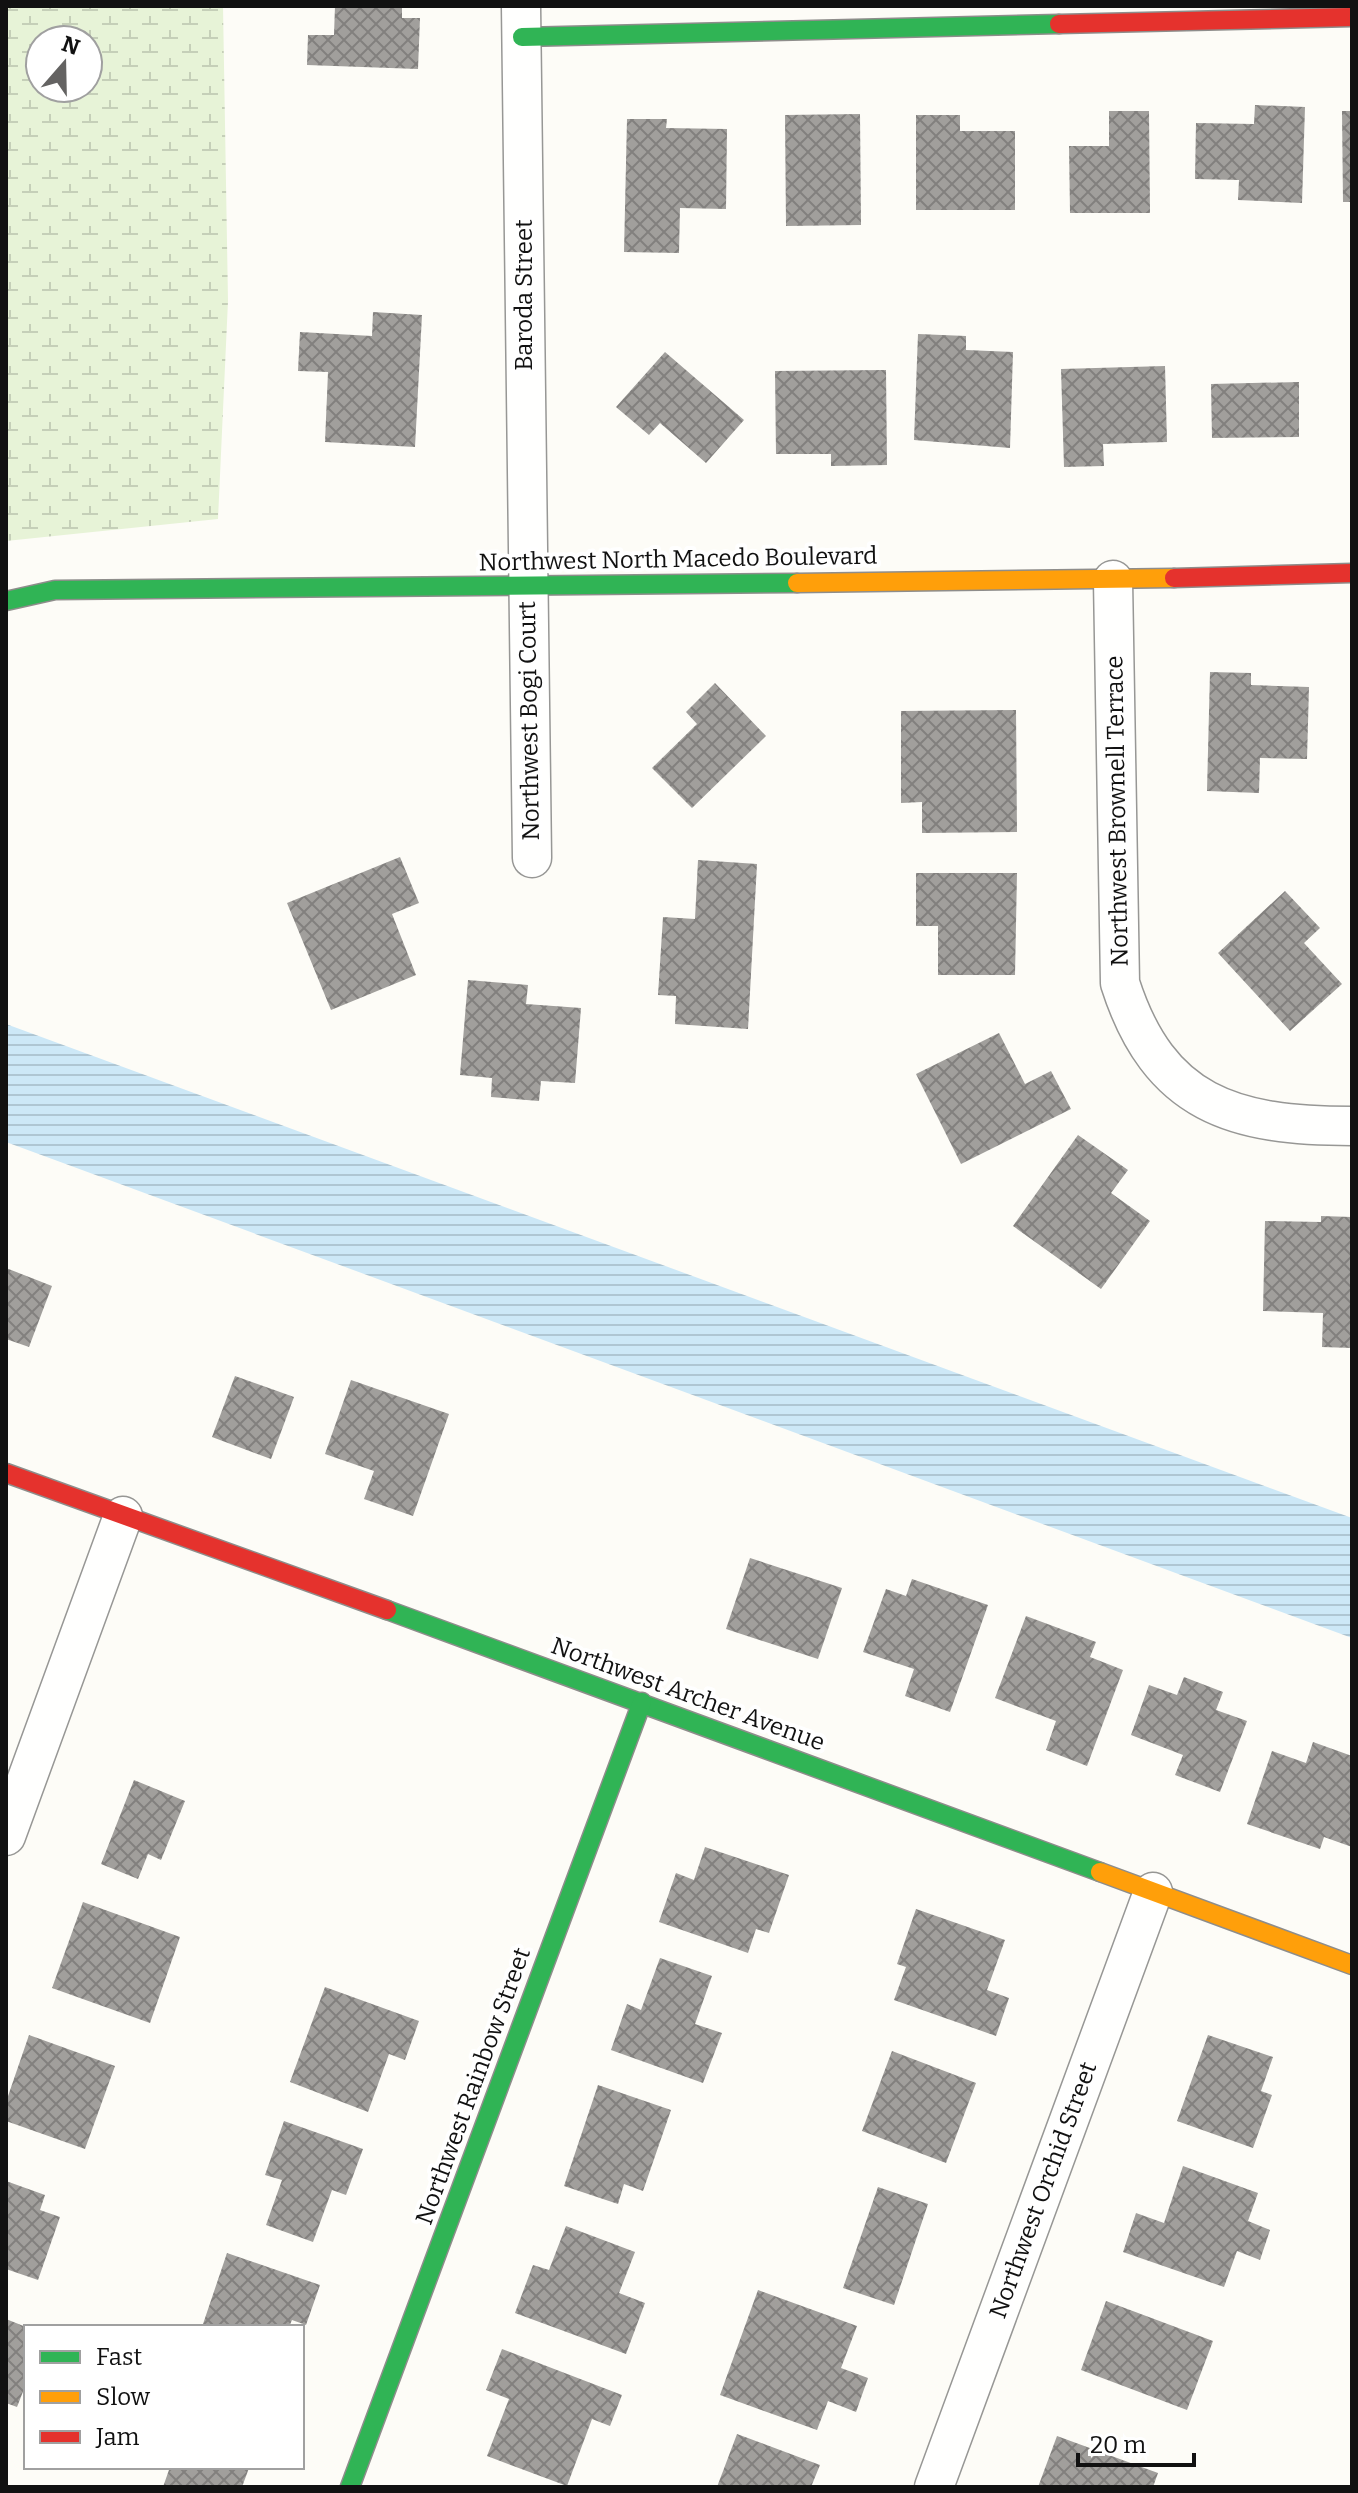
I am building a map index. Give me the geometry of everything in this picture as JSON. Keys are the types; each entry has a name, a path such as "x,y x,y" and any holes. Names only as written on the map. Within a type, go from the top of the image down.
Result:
{"street":[{"path":"522,22 1352,17"},
{"name":"Baroda Street","path":"522,22 527,584"},
{"name":"Northwest North Macedo Boulevard","path":"6,601 55,590 1113,580 1352,573"},
{"name":"Northwest Brownell Terrace","path":"1113,580 1118,940 1120,983 1130,1012 1157,1059 1179,1081 1219,1106 1258,1120 1352,1126"},
{"name":"Northwest Bogi Court","path":"527,584 532,858"},
{"name":"Northwest Archer Avenue","path":"6,1473 642,1702 1352,1965"},
{"path":"6,1836 123,1516"},
{"name":"Northwest Rainbow Street","path":"350,2487 642,1702"},
{"name":"Northwest Orchid Street","path":"934,2487 1153,1892"}],"green space":[{"path":"6,6 223,6 228,301 218,519 6,541"}],"water":[{"path":"6,1024 1352,1518 1352,1638 6,1142"}],"building":[{"path":"335,6 402,6 402,18 420,18 418,69 307,65 308,35 334,35"},
{"path":"1255,105 1305,107 1302,203 1238,200 1239,180 1195,179 1196,123 1254,124"},
{"path":"1109,111 1149,111 1150,213 1070,213 1069,146 1109,146"},
{"path":"1342,111 1352,111 1352,202 1343,202"},
{"path":"860,114 861,225 786,226 785,115"},
{"path":"916,115 960,115 960,131 1015,131 1015,210 916,210"},
{"path":"627,119 667,119 666,128 727,129 726,209 680,208 679,253 624,252"},
{"path":"373,312 422,315 415,447 325,442 328,372 298,371 300,332 372,336"},
{"path":"918,334 966,336 966,350 1013,352 1010,448 914,440"},
{"path":"665,352 744,420 706,463 660,423 649,435 616,407"},
{"path":"1165,366 1167,442 1103,444 1104,466 1064,467 1061,369"},
{"path":"886,370 887,465 831,466 831,454 776,454 775,371"},
{"path":"1299,382 1299,437 1212,438 1211,384"},
{"path":"1210,672 1251,673 1251,685 1309,687 1307,759 1260,758 1259,793 1207,791"},
{"path":"715,683 766,736 692,808 652,768 697,724 686,712"},
{"path":"1016,710 1017,832 922,833 922,802 901,803 901,711"},
{"path":"400,857 419,903 392,914 416,975 331,1010 287,903"},
{"path":"698,860 757,864 748,1029 675,1024 676,996 658,995 663,917 695,919"},
{"path":"916,873 1017,873 1015,975 938,975 938,926 916,926"},
{"path":"1285,891 1320,928 1304,943 1342,984 1290,1031 1218,953"},
{"path":"468,980 528,985 526,1004 581,1008 575,1083 541,1081 539,1101 491,1097 492,1078 460,1075"},
{"path":"999,1033 1025,1084 1051,1071 1071,1109 961,1164 916,1074"},
{"path":"1078,1135 1128,1170 1111,1193 1150,1221 1101,1289 1013,1226"},
{"path":"1321,1216 1352,1217 1352,1348 1322,1347 1323,1313 1263,1311 1265,1221 1321,1222"},
{"path":"6,1268 52,1286 29,1347 6,1339"},
{"path":"235,1376 294,1397 271,1459 212,1437"},
{"path":"351,1380 449,1414 413,1516 364,1499 374,1471 325,1454"},
{"path":"750,1558 842,1588 818,1659 726,1629"},
{"path":"912,1579 988,1605 950,1712 905,1696 914,1669 863,1652 886,1589 906,1596"},
{"path":"1026,1616 1096,1642 1090,1657 1123,1670 1087,1766 1046,1750 1056,1721 995,1698"},
{"path":"1184,1677 1223,1692 1216,1710 1247,1721 1220,1792 1175,1775 1183,1755 1131,1735 1149,1685 1177,1695"},
{"path":"1313,1742 1352,1756 1352,1847 1324,1837 1320,1849 1247,1824 1272,1751 1306,1763"},
{"path":"134,1780 185,1801 161,1860 148,1854 138,1879 101,1864"},
{"path":"705,1847 789,1875 769,1933 756,1929 748,1953 659,1922 676,1873 694,1880"},
{"path":"83,1902 180,1937 150,2023 52,1988"},
{"path":"916,1909 1005,1940 987,1990 1009,1998 996,2036 894,2000 906,1967 897,1964"},
{"path":"660,1958 712,1976 695,2024 722,2033 703,2083 611,2050 627,2004 641,2010"},
{"path":"325,1987 419,2021 405,2060 389,2054 368,2112 290,2082"},
{"path":"29,2035 115,2066 85,2149 6,2121 6,2102"},
{"path":"1208,2035 1273,2057 1261,2091 1272,2095 1253,2148 1177,2121"},
{"path":"892,2051 976,2083 946,2163 862,2131"},
{"path":"598,2085 671,2110 643,2191 624,2184 618,2204 564,2186"},
{"path":"284,2121 363,2149 346,2195 332,2190 313,2242 266,2225 282,2180 265,2175"},
{"path":"1183,2166 1258,2193 1248,2221 1270,2230 1260,2260 1237,2251 1224,2287 1123,2252 1136,2213 1164,2223"},
{"path":"6,2181 45,2195 40,2210 60,2217 38,2280 6,2269"},
{"path":"878,2187 928,2204 894,2305 843,2288"},
{"path":"566,2226 635,2252 619,2293 645,2303 626,2354 515,2313 533,2265 549,2270"},
{"path":"227,2253 320,2285 306,2325 292,2320 290,2325 203,2325"},
{"path":"758,2290 857,2326 841,2368 868,2378 856,2412 828,2401 817,2430 720,2395"},
{"path":"1106,2301 1213,2341 1187,2410 1081,2370"},
{"path":"6,2319 24,2326 24,2389 17,2407 6,2403"},
{"path":"502,2349 622,2395 610,2426 592,2419 567,2486 487,2456 509,2399 486,2390"},
{"path":"737,2434 820,2465 811,2487 717,2487"},
{"path":"1057,2436 1158,2473 1153,2487 1038,2487"},
{"path":"169,2469 249,2469 242,2487 163,2487"}],"traffic: fast":[{"path":"522,37 1059,24"},
{"path":"6,601 55,590 797,583"},
{"path":"387,1610 1100,1872"},
{"path":"350,2487 642,1702"}],"traffic: slow":[{"path":"797,583 1174,578"},
{"path":"1100,1872 1352,1965"}],"traffic: jam":[{"path":"1059,24 1352,17"},
{"path":"1174,578 1352,573"},
{"path":"6,1473 387,1610"}]}
